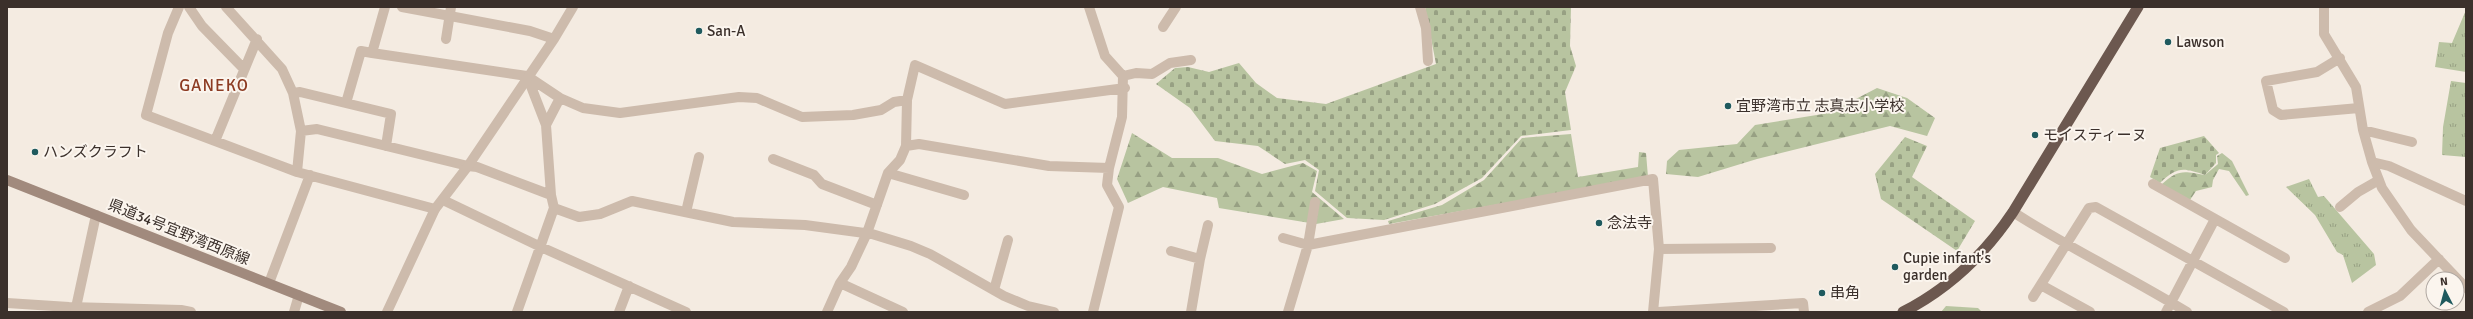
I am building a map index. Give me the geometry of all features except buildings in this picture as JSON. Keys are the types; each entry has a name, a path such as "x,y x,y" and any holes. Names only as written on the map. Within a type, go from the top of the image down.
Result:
{"highway":[{"path":"1911,310 1953,280 1990,244 2012,212 2138,7"}],"main road":[{"name":"県道34号宜野湾西原線","path":"7,180 341,312"}],"street":[{"path":"178,7 168,33 146,115 297,172 436,209"},
{"path":"189,7 202,26 244,69"},
{"path":"226,7 282,69 293,93 301,130 297,172"},
{"path":"372,53 386,7"},
{"path":"402,7 450,12 530,31 554,39"},
{"path":"387,312 436,209 468,166 527,76 554,39 573,7"},
{"path":"1089,7 1105,56 1124,76 1125,88 1122,117 1109,168 1107,185 1119,207 1093,312"},
{"path":"1163,27 1176,7"},
{"path":"1420,7 1426,28 1428,61"},
{"path":"2324,7 2324,34 2340,58 2356,87 2363,130 2372,162 2382,188 2411,230 2466,288"},
{"path":"446,39 450,12"},
{"path":"215,141 257,40"},
{"path":"346,103 361,51 527,76 560,98 583,108 620,113 712,99 756,98 802,117 854,115 881,110 894,102 908,100"},
{"path":"2340,58 2317,72 2266,81 2273,110 2281,115 2359,108"},
{"path":"1124,76 1136,73 1152,74 1170,63 1191,60"},
{"path":"827,312 840,283 851,267 867,233 888,173 900,160 906,146 908,100 915,65 1005,104 1125,88"},
{"path":"517,312 554,208 551,195 546,125 527,76"},
{"path":"293,93 300,92 392,114 386,146"},
{"path":"546,125 560,98"},
{"path":"301,130 317,129 477,167 551,195"},
{"path":"2363,130 2412,142"},
{"path":"906,146 919,144 1049,166 1109,168"},
{"path":"686,212 699,157"},
{"path":"773,159 814,175 822,184 877,206"},
{"path":"2372,162 2390,166 2466,201"},
{"path":"888,173 964,195"},
{"path":"269,283 310,175"},
{"path":"1283,238 1308,245 1653,179 1658,250 1653,312"},
{"path":"2340,207 2358,192 2379,180"},
{"path":"2153,184 2285,258"},
{"path":"443,200 541,247 686,312"},
{"path":"554,208 579,217 600,214 632,201 733,222 806,225 867,233 911,246 1027,309 1054,312"},
{"path":"1288,312 1308,245 1314,202"},
{"path":"2033,297 2089,208 2096,207 2284,312"},
{"path":"2012,212 2065,244 2187,312"},
{"path":"75,310 96,215"},
{"path":"2166,312 2194,262 2215,219"},
{"path":"1190,312 1208,225"},
{"path":"994,290 1008,240"},
{"path":"1658,250 1771,248"},
{"path":"1171,252 1200,259"},
{"path":"2368,312 2400,296 2439,259"},
{"path":"840,283 903,312"},
{"path":"2041,284 2090,312"},
{"path":"619,312 628,286"},
{"path":"294,312 299,295"},
{"path":"1658,312 1803,302 1804,312"},
{"path":"7,303 75,310 149,310 191,312"}],"green space":[{"path":"1425,7 1571,7 1570,46 1576,66 1565,92 1571,130 1521,136 1482,178 1435,204 1384,220 1347,218 1315,191 1319,170 1305,160 1285,164 1258,146 1215,141 1190,108 1156,84 1175,68 1188,67 1209,72 1239,63 1256,83 1277,98 1326,104 1436,64"},
{"path":"2466,10 2466,72 2435,67 2439,42 2452,43"},
{"path":"2451,81 2466,83 2466,157 2442,155 2443,127"},
{"path":"1877,88 1907,98 1935,118 1927,136 1890,126 1757,159 1698,177 1666,174 1667,161 1679,150 1737,144 1755,125 1829,113"},
{"path":"1132,133 1172,158 1218,158 1262,174 1303,163 1317,171 1312,192 1344,219 1316,224 1219,208 1217,198 1163,187 1128,203 1117,179"},
{"path":"1571,134 1578,177 1638,167 1639,152 1646,153 1648,177 1389,224 1388,221 1442,205 1484,180 1522,138"},
{"path":"2204,136 2219,153 2216,155 2216,163 2205,175 2181,170 2176,171 2166,177 2160,183 2150,177 2160,148"},
{"path":"1905,137 1927,146 1912,177 1975,221 1957,251 1881,199 1875,174"},
{"path":"2222,153 2232,161 2249,195 2246,196 2229,171 2219,169 2213,180 2212,187 2196,191 2190,200 2161,185 2172,176 2181,172 2205,175 2218,164 2217,156"},
{"path":"2309,179 2318,197 2324,196 2374,254 2376,265 2352,283 2343,255 2337,252 2315,215 2286,187"},
{"path":"1946,306 1978,308 1982,312 1941,312"}],"place":[{"name":"San-A","path":"699,31"},
{"name":"Lawson","path":"2168,42"},
{"name":"宜野湾市立 志真志小学校","path":"1728,106"},
{"name":"モイスティーヌ","path":"2035,135"},
{"name":"ハンズクラフト","path":"35,152"},
{"name":"念法寺","path":"1599,223"},
{"name":"Cupie infant's garden","path":"1895,267"},
{"name":"串角","path":"1822,293"}],"district":[{"name":"GANEKO","path":"214,85"}]}
